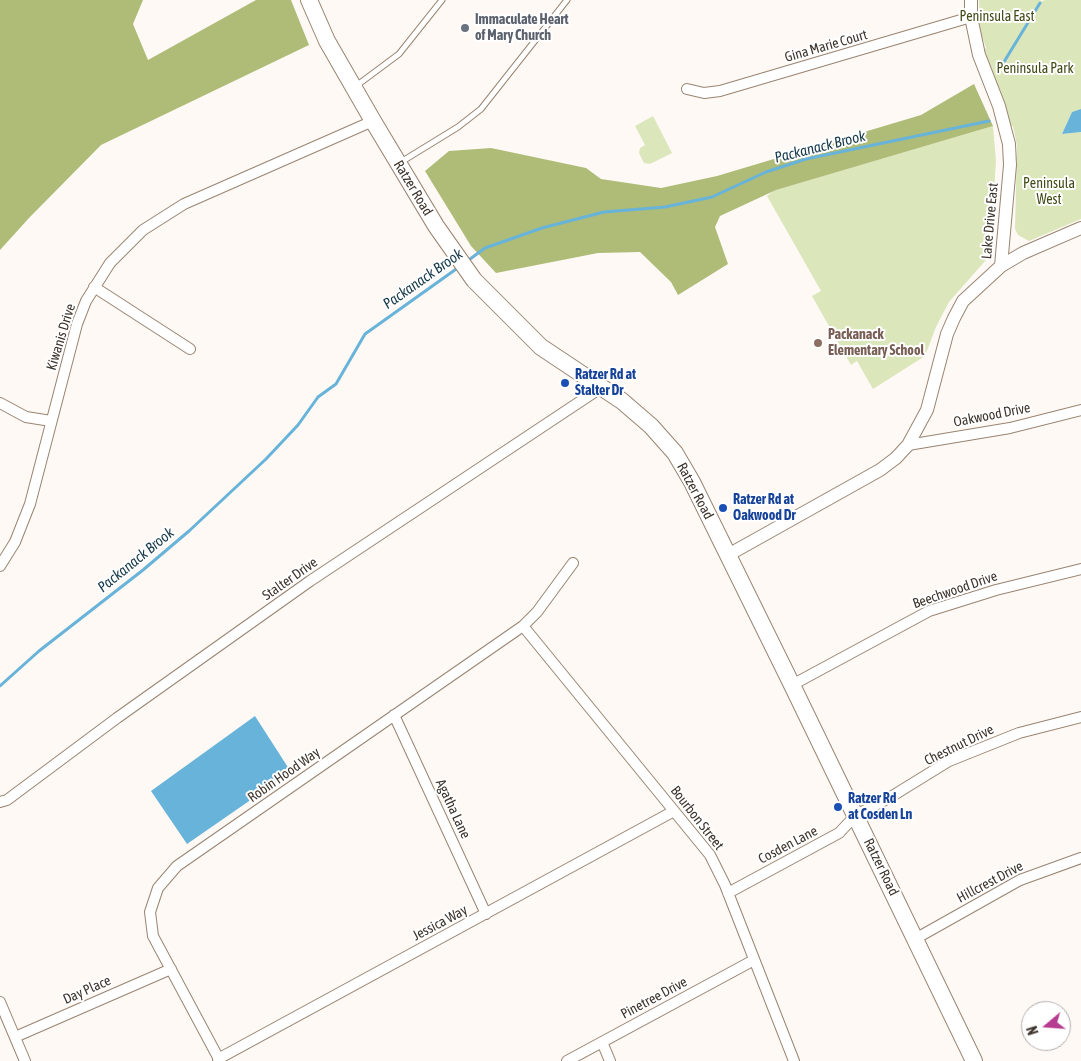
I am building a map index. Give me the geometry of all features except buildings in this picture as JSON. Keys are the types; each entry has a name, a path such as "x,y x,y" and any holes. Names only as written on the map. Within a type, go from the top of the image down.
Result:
{"main road":[{"name":"Ratzer Road","path":"310,0 327,42 399,164 464,266 493,301 541,347 602,387 651,426 672,448 692,482 728,555 974,1061"}],"street":[{"name":"Lake Drive East","path":"728,555 880,470 908,445 927,410 946,334 954,318 963,301 1001,266 1010,165 1009,144 1003,118 979,54 971,17 971,0"},
{"name":"Gina Marie Court","path":"687,89 704,93 720,91 971,17"},
{"name":"Kiwanis Drive","path":"0,566 15,542 30,504 77,324 94,287 110,263 126,246 163,216 184,204 373,121"},
{"path":"1001,266 1023,253 1081,228"},
{"path":"94,287 190,349"},
{"name":"Stalter Drive","path":"0,802 7,800 117,718 310,581 602,387"},
{"path":"0,404 26,417 51,421"},
{"name":"Oakwood Drive","path":"908,445 1010,428 1052,419 1081,410"},
{"name":"Robin Hood Way","path":"219,1060 153,936 150,925 152,900 166,876 177,866 523,626 537,612 573,563"},
{"name":"Beechwood Drive","path":"792,685 929,611 996,590 1081,569"},
{"name":"Bourbon Street","path":"523,626 710,855 728,892 794,1061"},
{"name":"Agatha Lane","path":"394,715 486,914"},
{"name":"Chestnut Drive","path":"856,815 890,798 950,761 996,740 1081,717"},
{"name":"Jessica Way","path":"219,1060 674,811"},
{"name":"Cosden Lane","path":"728,892 839,833 856,815"},
{"name":"Hillcrest Drive","path":"915,939 1020,880 1081,858"},
{"name":"Pinetree Drive","path":"567,1061 754,960"},
{"name":"Day Place","path":"15,1037 171,969"},
{"path":"0,1002 26,1061"},
{"path":"602,1042 610,1061"}],"lane":[{"path":"354,88 399,54 442,0"},
{"path":"399,164 458,127 481,109 565,2"}],"green space":[{"path":"0,0 143,0 133,24 148,60 256,0 291,0 309,45 101,145 0,250"},
{"path":"979,0 1041,0 1040,2 1045,0 1081,0 1081,109 1072,112 1062,134 1081,132 1081,219 1029,241 1018,235 1015,229 1017,146 1013,126 1005,125 979,55 986,48 980,30"},
{"path":"974,84 993,126 776,190 720,216 715,227 728,264 678,295 671,282 640,252 598,253 496,273 471,246 425,171 449,151 491,148 586,168 601,179 661,188 717,176 921,115"},
{"path":"653,116 672,153 650,164 644,163 639,153 640,148 645,145 635,126"},
{"path":"993,126 996,161 990,250 986,260 949,302 936,327 925,356 873,389 857,361 851,365 812,296 821,291 767,196 775,190"}],"water":[{"path":"1081,109 1081,132 1062,134 1072,112"},
{"path":"255,716 291,772 187,844 151,791"}],"waterway":[{"name":"Packanack Brook","path":"999,70 1040,3"},
{"name":"Packanack Brook","path":"466,262 485,248 542,228 604,212 665,207 712,197 766,172 806,159 989,121"},
{"name":"Packanack Brook","path":"0,686 39,651 143,570 189,531 266,459 298,425 318,397 336,384 365,334 459,267"}],"place":[{"name":"Immaculate Heart of Mary Church","path":"465,28"},
{"name":"Packanack Elementary School","path":"818,343"},
{"name":"Ratzer Rd at Stalter Dr","path":"565,383"},
{"name":"Ratzer Rd at Oakwood Dr","path":"723,508"},
{"name":"Ratzer Rd at Cosden Ln","path":"838,807"}],"park label":[{"name":"Peninsula East","path":"997,17"},
{"name":"Peninsula Park","path":"1035,69"},
{"name":"Peninsula West","path":"1049,192"}]}
